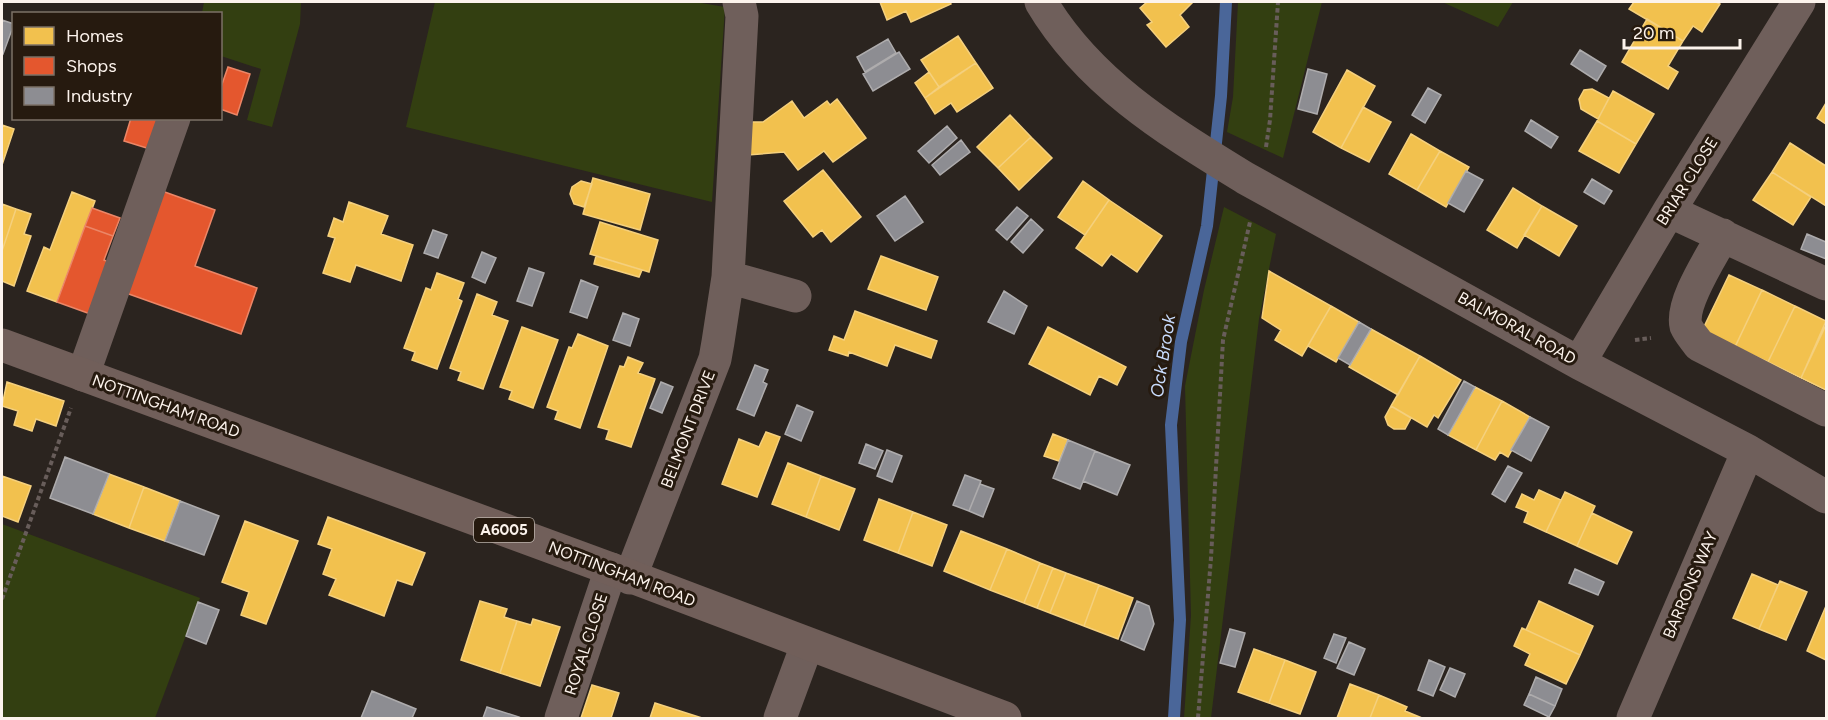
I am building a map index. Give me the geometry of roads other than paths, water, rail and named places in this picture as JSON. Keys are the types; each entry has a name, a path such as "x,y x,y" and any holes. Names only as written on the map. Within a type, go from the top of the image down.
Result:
{"main road":[{"name":"NOTTINGHAM ROAD","path":"2,345 621,573 1005,718"}],"street":[{"name":"BELMONT DRIVE","path":"621,573 715,359 728,277 742,15 739,2"},
{"name":"BALMORAL ROAD","path":"1041,2 1064,38 1087,64 1131,104 1196,148 1252,182 1579,363 1748,451 1827,497"},
{"name":"BRIAR CLOSE","path":"1579,363 1669,210 1799,2"},
{"path":"83,375 173,120"},
{"path":"1669,210 1827,284"},
{"path":"1723,236 1687,304 1686,325 1690,332 1699,345 1827,410"},
{"path":"728,277 795,296"},
{"name":"BARRONS WAY","path":"1632,718 1748,451"},
{"name":"ROYAL CLOSE","path":"561,718 621,573"},
{"path":"780,718 807,645"}],"waterway":[{"name":"Ock Brook","path":"1174,718 1180,620 1171,425 1181,342 1207,226 1221,96 1226,2"}]}
